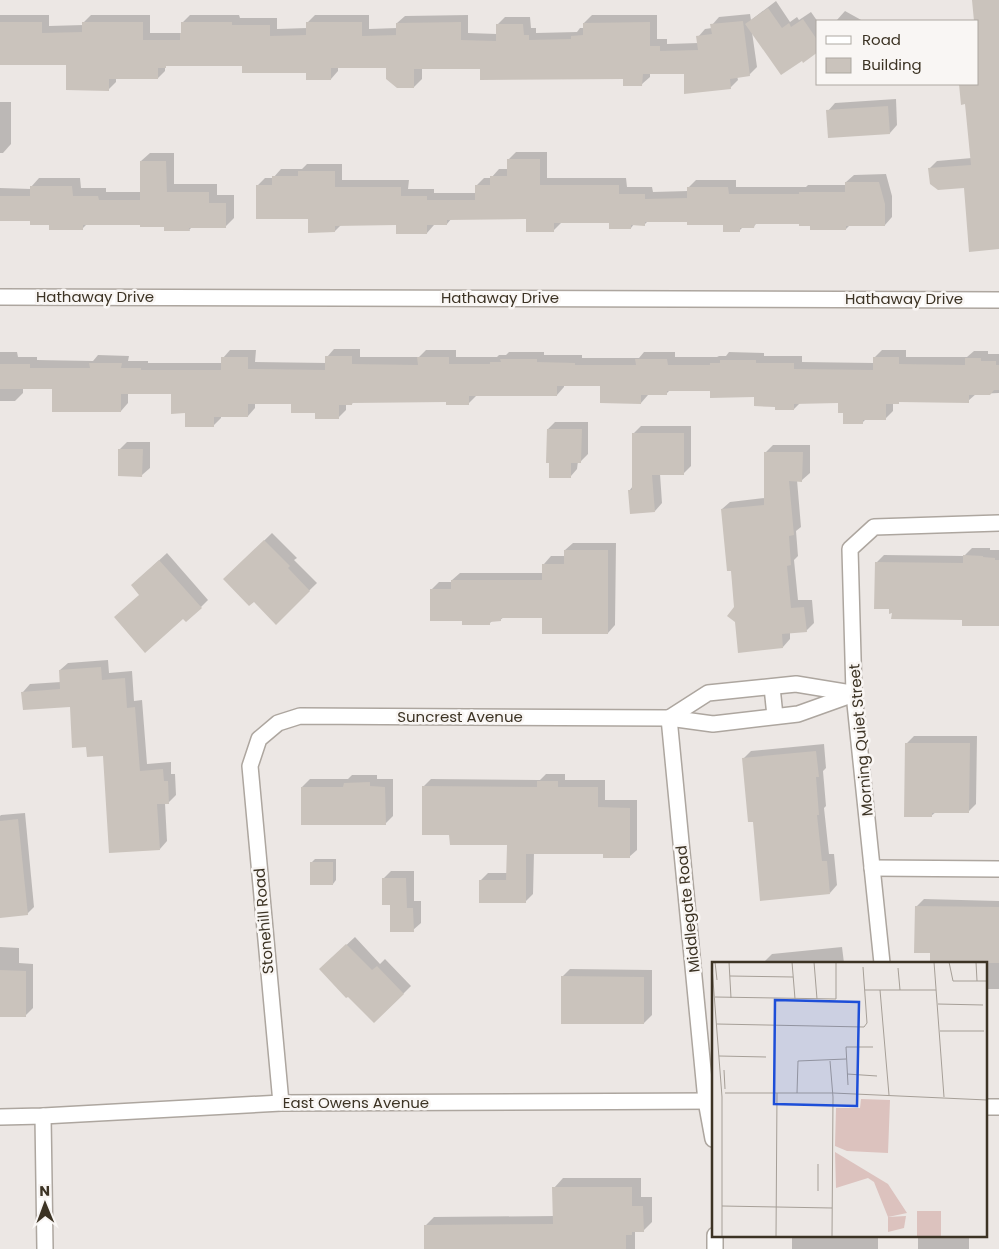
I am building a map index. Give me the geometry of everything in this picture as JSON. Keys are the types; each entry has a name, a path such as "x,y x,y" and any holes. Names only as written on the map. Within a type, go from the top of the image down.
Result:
{"street":[{"name":"Hathaway Drive","path":"0,297 999,300"},
{"name":"Morning Quiet Street","path":"882,962 854,694 850,549 874,527 999,523"},
{"path":"669,718 708,693 796,684 854,694"},
{"path":"772,687 775,716"},
{"name":"Suncrest Avenue","path":"259,739 278,723 300,716 669,718 713,724 798,714 854,694"},
{"name":"Middlegate Road","path":"669,718 712,1126"},
{"name":"Stonehill Road","path":"259,739 250,766 281,1103"},
{"path":"872,868 999,869"},
{"name":"East Owens Avenue","path":"0,1116 43,1116 281,1103 710,1101"},
{"path":"986,1107 999,1107"},
{"path":"43,1116 45,1249"},
{"path":"715,1236 715,1249"}],"building":[{"path":"972,0 999,0 999,249 969,252 964,188 938,190 930,184 928,168 971,165 965,104 961,105 959,85 979,85 979,20 974,20"},
{"path":"768,8 782,28 789,23 791,27 803,19 816,38 816,53 781,75 745,24"},
{"path":"743,21 750,76 730,79 731,89 684,94 684,74 643,74 642,86 623,86 623,79 480,80 480,69 414,69 414,88 397,88 386,79 386,68 331,68 331,80 306,80 306,73 242,73 242,66 166,66 166,68 158,68 158,79 109,79 109,91 66,90 66,65 0,65 0,22 42,22 42,33 82,32 82,22 143,22 143,40 180,40 181,22 232,22 232,25 270,25 270,36 306,35 306,22 362,22 362,36 396,35 396,23 461,22 461,40 496,41 496,24 523,24 524,35 529,35 529,40 571,39 571,36 583,35 583,23 650,22 650,46 660,46 660,51 698,50 696,36 712,34 710,24"},
{"path":"888,106 890,134 828,138 826,110"},
{"path":"507,159 540,159 540,185 619,185 619,194 645,194 645,199 687,198 687,187 728,187 729,194 799,194 799,192 845,192 845,182 879,182 885,204 885,226 846,226 846,230 810,230 810,226 799,226 799,224 755,224 754,228 740,228 740,232 723,232 723,225 687,225 687,222 645,222 645,226 631,225 631,229 609,229 609,223 554,223 554,232 526,232 526,219 447,220 447,225 427,225 427,234 396,234 396,225 335,226 335,232 308,233 308,219 256,219 256,185 272,185 272,176 298,176 298,171 335,171 335,187 401,187 401,196 427,196 427,200 475,200 475,185 490,185 490,176 507,176"},
{"path":"140,161 166,161 167,192 209,192 209,203 226,203 226,228 189,228 190,231 164,231 164,227 140,227 140,225 83,225 83,230 49,230 49,225 30,225 30,221 0,221 0,196 30,196 30,186 72,186 73,196 98,196 99,200 140,200"},
{"path":"325,356 352,356 352,364 418,365 417,357 449,357 449,364 490,364 490,362 501,362 500,359 537,359 537,362 575,363 575,365 636,365 635,359 667,359 668,365 710,365 710,363 720,363 720,360 756,360 756,363 794,363 794,369 873,370 873,357 899,357 899,364 965,365 965,358 981,358 981,361 996,361 996,365 999,365 999,390 994,390 990,395 969,395 969,403 899,402 899,404 886,404 886,420 863,420 863,424 843,424 843,413 838,413 838,403 794,404 794,410 775,410 775,407 754,406 754,397 710,398 710,391 667,391 667,395 641,395 641,404 600,403 600,386 557,386 557,396 469,396 469,405 446,405 446,402 352,403 352,405 339,405 339,419 315,419 315,413 291,413 291,404 248,404 248,417 214,417 214,427 185,427 185,413 171,414 171,394 121,394 121,412 52,412 52,389 0,389 0,364 30,364 30,368 90,368 89,363 122,363 121,368 141,368 141,370 221,370 221,357 248,357 248,369 325,370"},
{"path":"547,429 582,429 581,463 571,463 571,478 549,478 549,463 546,463"},
{"path":"632,433 684,433 684,475 652,475 655,512 630,514 628,490 632,490"},
{"path":"118,449 143,449 142,477 118,476"},
{"path":"764,452 803,452 802,482 789,481 794,535 789,536 791,565 787,566 791,608 804,607 807,632 782,634 783,648 738,653 735,622 727,616 734,607 731,571 727,571 721,509 764,505"},
{"path":"264,540 290,566 288,568 310,591 276,625 254,602 249,606 223,579"},
{"path":"564,550 608,550 608,634 542,634 542,618 501,618 501,621 490,622 490,625 462,625 462,621 430,621 430,589 451,589 451,580 542,580 542,564 564,564"},
{"path":"963,555 983,556 999,560 999,626 962,626 962,620 891,619 892,613 889,614 889,609 874,609 875,562 963,563"},
{"path":"159,560 202,608 186,622 183,619 145,653 114,617 139,595 131,585"},
{"path":"101,667 102,680 125,678 127,708 135,707 140,771 163,769 164,781 168,781 169,804 157,804 160,850 109,853 103,756 87,757 86,747 72,748 70,707 23,710 21,692 60,689 59,670"},
{"path":"905,743 970,743 969,813 932,813 932,817 904,817"},
{"path":"816,751 819,777 816,777 819,815 817,815 822,861 827,861 830,894 760,901 753,822 748,822 742,758"},
{"path":"537,781 558,781 558,787 598,787 598,807 630,808 630,858 603,858 603,854 526,854 526,903 479,903 479,880 506,880 507,845 450,845 449,835 422,835 422,786 537,787"},
{"path":"370,782 370,786 385,787 386,825 301,825 301,787 343,787 344,783"},
{"path":"18,819 28,915 0,918 0,821"},
{"path":"310,862 333,862 333,885 310,885"},
{"path":"382,878 406,878 407,908 413,908 414,932 390,932 390,905 382,905"},
{"path":"915,906 999,907 999,963 930,962 930,953 914,953"},
{"path":"346,944 372,970 377,966 404,994 374,1023 348,997 346,998 319,969"},
{"path":"0,970 26,971 26,1017 0,1017"},
{"path":"561,976 644,977 644,1024 561,1024"},
{"path":"552,1187 632,1187 632,1206 643,1206 644,1232 632,1232 632,1235 626,1235 626,1249 424,1249 424,1225 553,1224"}]}
